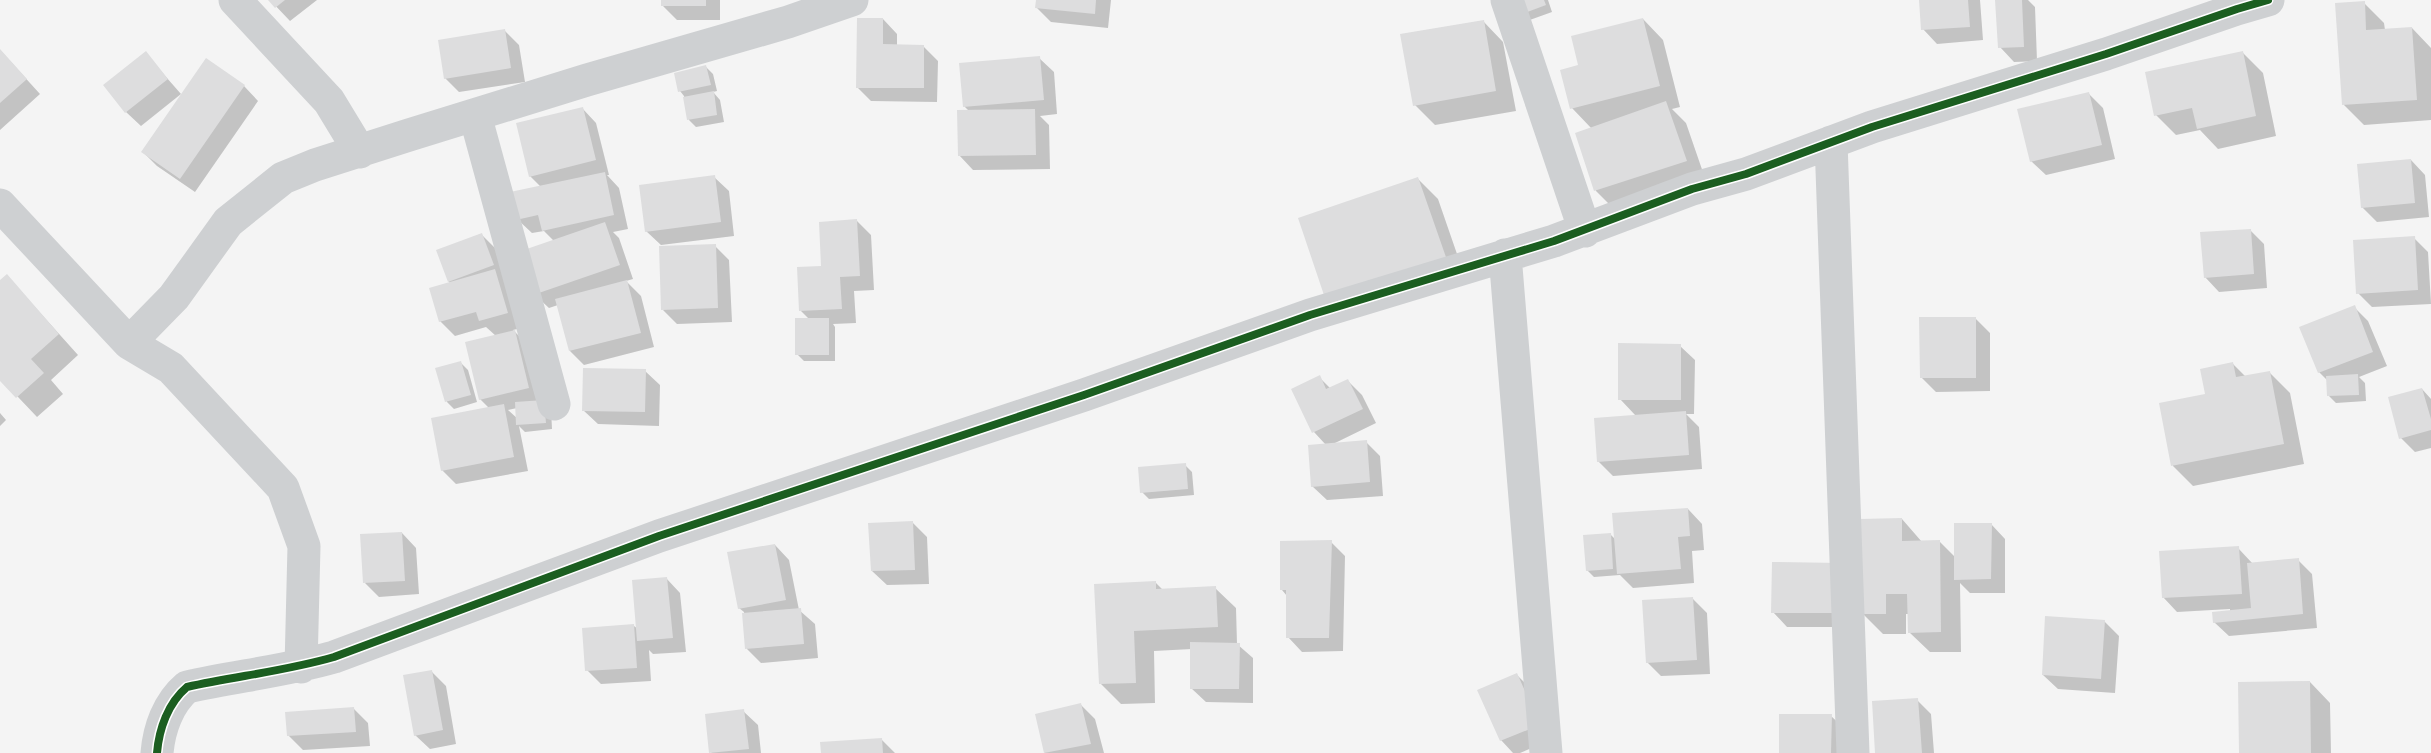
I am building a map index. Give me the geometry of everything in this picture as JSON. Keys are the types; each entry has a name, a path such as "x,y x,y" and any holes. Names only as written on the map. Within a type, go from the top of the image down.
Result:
{"street":[{"path":"236,0 329,101 360,152"},
{"path":"129,344 174,297 228,222 283,178 315,165 772,27 852,0"},
{"path":"1507,0 1585,231"},
{"path":"157,753 158,738 168,712 177,695 187,687 266,671 301,667 367,646 393,634 606,558 659,536 1084,395 1310,315 1585,231 1692,189 1746,174 1831,142 2268,0"},
{"path":"475,115 554,404"},
{"path":"1831,142 1853,753"},
{"path":"0,205 129,344 171,368 283,488 304,546 301,667"},
{"path":"1505,255 1546,753"}],"building":[{"path":"268,0 285,0 275,8"},
{"path":"661,0 706,0 706,6 661,6"},
{"path":"1036,0 1096,0 1095,14 1035,8"},
{"path":"1513,0 1544,0 1546,5 1519,15"},
{"path":"1919,0 1968,0 1970,27 1921,30"},
{"path":"1995,0 2022,0 2024,47 1998,48"},
{"path":"2365,1 2366,30 2412,27 2417,100 2342,105 2335,3"},
{"path":"857,18 883,18 883,44 924,45 924,88 856,88"},
{"path":"1643,18 1660,86 1570,109 1560,70 1578,65 1571,36"},
{"path":"1484,20 1496,91 1413,106 1400,34"},
{"path":"505,29 511,68 444,79 438,40"},
{"path":"0,49 27,79 0,103"},
{"path":"146,51 168,79 125,113 103,85"},
{"path":"2243,51 2256,116 2197,129 2192,108 2154,116 2145,72"},
{"path":"1040,56 1044,100 963,107 959,63"},
{"path":"206,58 245,85 180,179 141,152"},
{"path":"706,65 711,85 678,92 674,73"},
{"path":"714,91 717,115 687,120 683,97"},
{"path":"2089,92 2102,145 2030,162 2017,109"},
{"path":"1666,101 1687,161 1594,191 1575,133"},
{"path":"583,107 596,160 529,177 516,123"},
{"path":"1035,109 1036,155 958,156 957,110"},
{"path":"2411,159 2415,203 2361,208 2357,164"},
{"path":"605,172 614,215 542,231 538,215 516,220 510,192"},
{"path":"715,175 721,222 645,232 639,185"},
{"path":"1418,177 1447,260 1326,301 1298,218"},
{"path":"857,219 860,276 840,277 842,309 799,311 797,267 821,266 819,222"},
{"path":"605,222 620,265 533,295 518,252"},
{"path":"2251,229 2254,274 2204,278 2200,232"},
{"path":"482,233 494,265 448,282 436,250"},
{"path":"2415,236 2418,290 2356,294 2353,240"},
{"path":"716,244 718,308 661,310 659,246"},
{"path":"495,269 508,313 479,321 476,312 439,322 429,288"},
{"path":"7,274 59,334 31,359 44,373 16,398 0,381 0,280"},
{"path":"627,280 641,333 569,351 555,299"},
{"path":"2355,305 2373,352 2318,373 2299,327"},
{"path":"1919,317 1976,317 1976,378 1920,378"},
{"path":"795,318 829,318 829,355 795,355"},
{"path":"515,330 529,388 479,400 465,342"},
{"path":"1618,343 1681,344 1681,400 1618,400"},
{"path":"461,361 471,395 445,402 435,368"},
{"path":"2233,362 2236,377 2270,371 2284,444 2171,466 2159,403 2205,394 2200,369"},
{"path":"583,368 646,369 645,412 582,411"},
{"path":"2358,374 2359,395 2327,396 2326,376"},
{"path":"1320,375 1326,389 1348,379 1363,409 1312,433 1291,389"},
{"path":"2422,388 2431,419 2431,430 2399,439 2388,397"},
{"path":"544,400 546,423 516,425 515,402"},
{"path":"504,404 514,457 441,471 431,418"},
{"path":"1686,411 1689,455 1597,462 1594,418"},
{"path":"1367,440 1370,482 1311,487 1308,445"},
{"path":"1186,463 1188,489 1140,493 1138,467"},
{"path":"1688,508 1690,536 1678,537 1681,569 1617,574 1612,513"},
{"path":"1902,518 1902,541 1940,540 1941,632 1908,633 1907,594 1886,594 1886,614 1862,614 1860,519"},
{"path":"913,521 915,570 871,571 868,523"},
{"path":"1954,523 1992,523 1991,579 1954,580"},
{"path":"402,532 405,581 363,583 360,534"},
{"path":"1611,533 1613,569 1586,571 1583,535"},
{"path":"1332,540 1329,638 1286,638 1286,590 1280,590 1280,541"},
{"path":"775,544 786,600 738,609 727,552"},
{"path":"2239,546 2242,594 2162,598 2159,551"},
{"path":"2299,558 2303,614 2213,623 2212,612 2251,608 2247,563"},
{"path":"1772,562 1841,563 1840,613 1771,613"},
{"path":"667,577 673,638 637,641 632,580"},
{"path":"1156,581 1156,589 1216,586 1218,627 1134,631 1136,683 1099,684 1094,584"},
{"path":"1693,597 1697,660 1646,663 1642,600"},
{"path":"801,608 804,644 745,649 742,613"},
{"path":"2045,616 2105,620 2101,679 2042,675"},
{"path":"634,624 637,668 585,671 582,628"},
{"path":"1190,642 1240,643 1239,689 1190,689"},
{"path":"432,670 443,730 414,736 403,675"},
{"path":"1517,673 1540,725 1500,741 1477,690"},
{"path":"2310,681 2311,753 2239,753 2238,682"},
{"path":"1918,698 1922,753 1875,753 1872,701"},
{"path":"1081,703 1091,744 1044,753 1035,714"},
{"path":"354,707 356,732 287,736 285,712"},
{"path":"744,709 749,749 709,753 705,714"},
{"path":"1779,714 1832,714 1831,753 1779,753"},
{"path":"882,738 883,753 821,753 820,742"}],"cycle path":[{"path":"157,753 166,717 180,693 187,687 334,657 659,536 1084,395 1310,315 1554,241 1692,189 1746,174 1872,127 2106,54 2268,0"}]}
